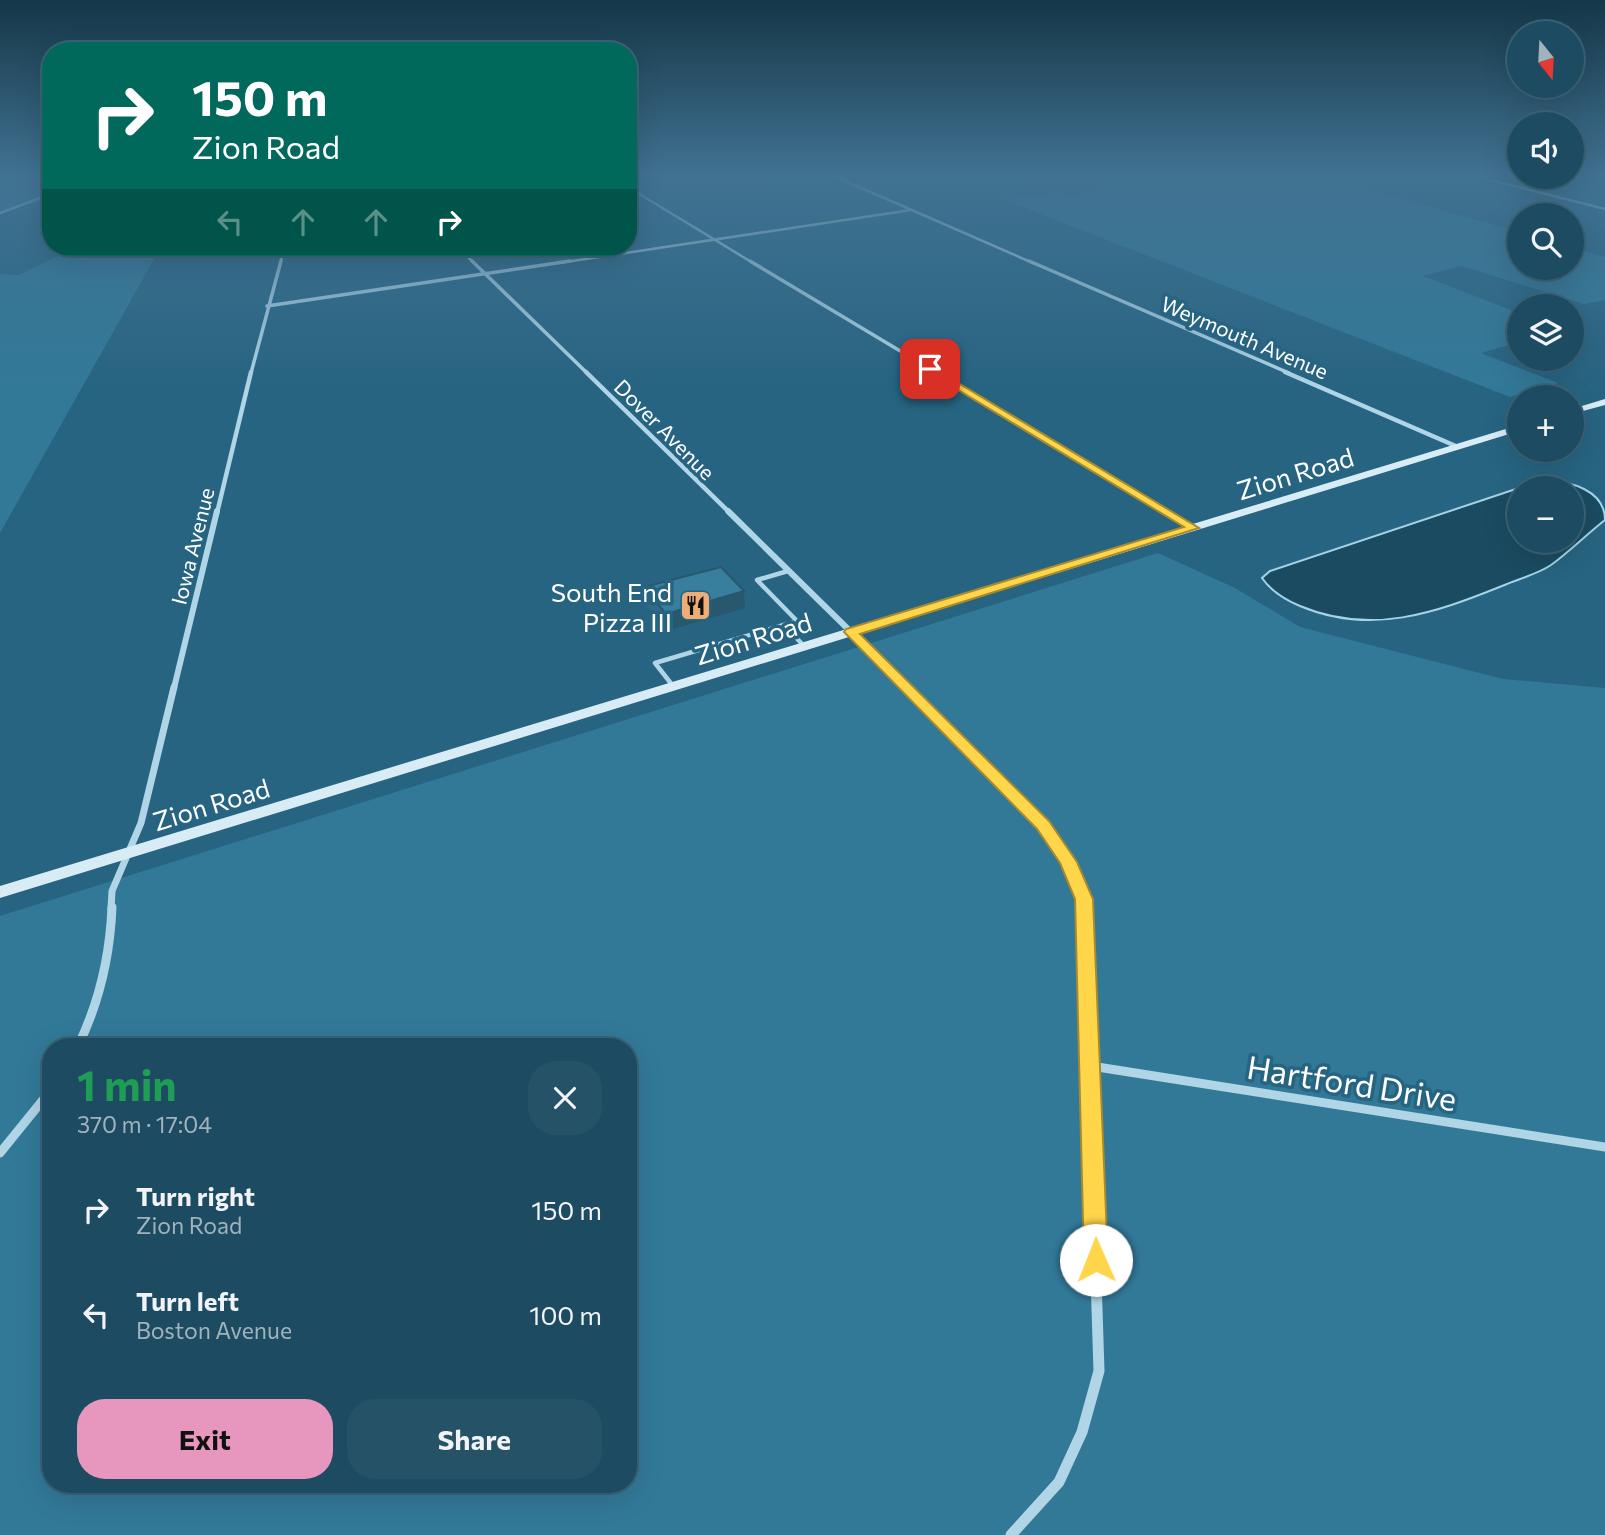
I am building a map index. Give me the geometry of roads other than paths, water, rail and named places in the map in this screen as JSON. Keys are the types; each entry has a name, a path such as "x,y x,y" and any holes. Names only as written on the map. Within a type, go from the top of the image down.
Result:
{"street":[{"path":"637,251 678,245"},
{"path":"724,245 1194,528"},
{"name":"Weymouth Avenue","path":"992,245 1458,447"},
{"name":"Iowa Avenue","path":"128,853 141,823 267,306 282,256"},
{"name":"Dover Avenue","path":"467,256 851,632 1043,825 1068,862 1084,899 1099,1371 1082,1432 1059,1482 1012,1535"},
{"path":"267,306 603,256"},
{"path":"1584,408 1605,402"},
{"name":"Zion Road","path":"0,892 1507,432"},
{"path":"82,1038 92,1017 101,984 111,927 112,891 128,853"},
{"name":"Hartford Drive","path":"1091,1066 1140,1076 1605,1147"},
{"path":"0,1153 42,1101"}],"lane":[{"path":"673,686 655,663 797,621 757,580 788,571"},
{"path":"784,625 804,646"}],"place":[{"name":"South End Pizza III","path":"695,606"}]}
